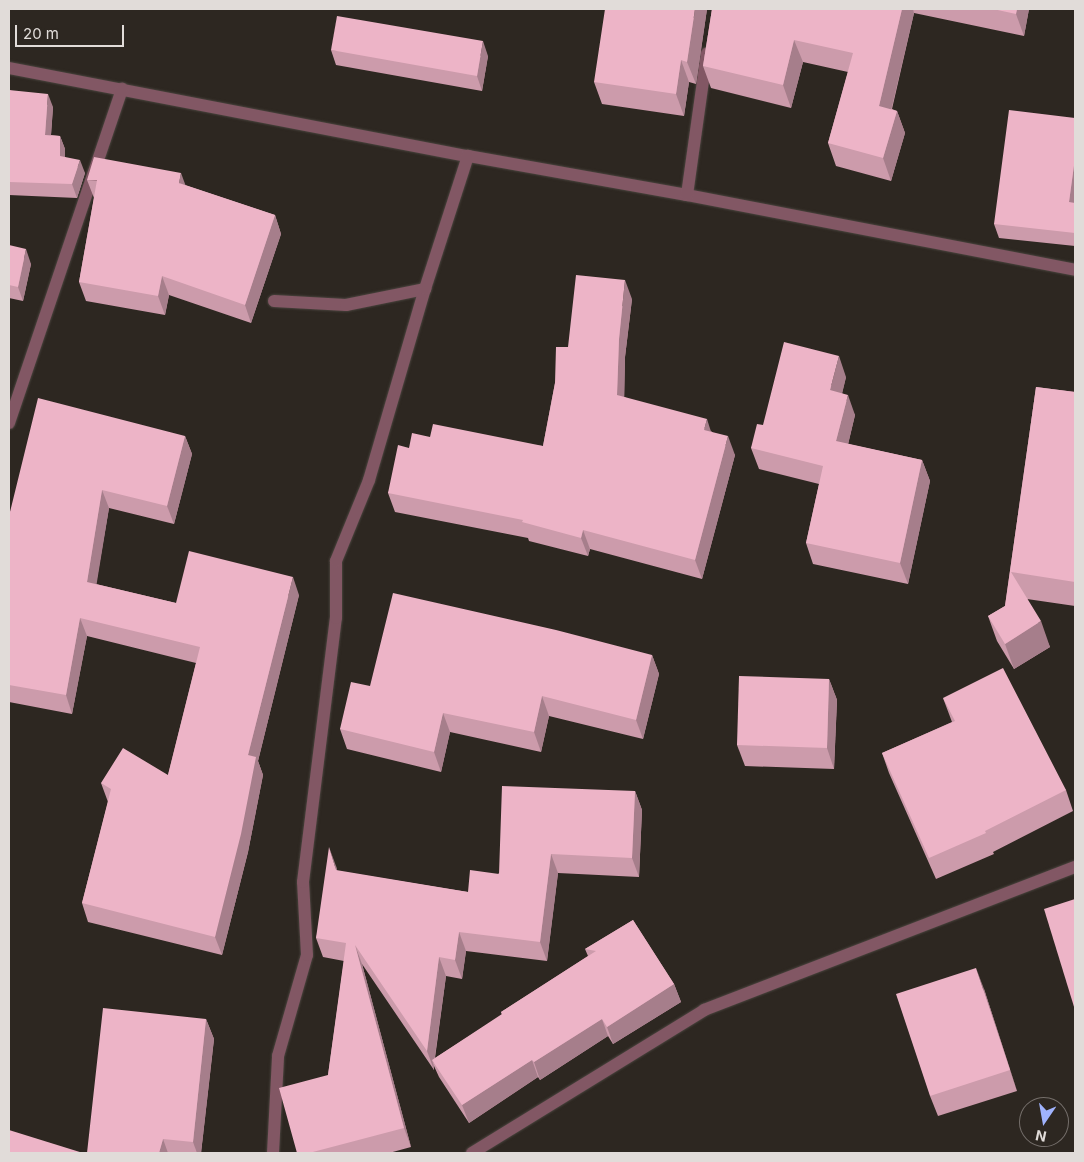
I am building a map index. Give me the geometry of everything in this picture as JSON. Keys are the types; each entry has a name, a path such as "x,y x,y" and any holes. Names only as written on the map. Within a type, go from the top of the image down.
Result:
{"street":[{"path":"687,195 710,37"},
{"path":"9,68 1075,270"},
{"path":"9,423 122,90"},
{"path":"273,1153 278,1056 307,955 303,882 336,618 336,561 369,480 425,289 468,156"},
{"path":"274,301 346,305 425,289"},
{"path":"472,1153 704,1010 1075,867"}],"building":[{"path":"605,9 695,9 687,62 681,60 676,94 594,82"},
{"path":"712,9 902,9 879,106 897,111 883,158 828,143 853,53 794,40 783,85 703,66"},
{"path":"993,9 1017,9 1016,14"},
{"path":"337,16 483,41 477,76 331,50"},
{"path":"9,90 48,94 45,135 60,136 60,156 80,160 72,184 9,182"},
{"path":"1009,110 1075,118 1075,158 1069,202 1075,203 1075,233 994,224"},
{"path":"94,157 181,173 179,183 275,215 245,305 162,276 158,296 79,282 97,180 87,180"},
{"path":"9,245 26,249 18,287 9,285"},
{"path":"576,275 625,280 619,339 617,395 707,419 704,430 728,436 695,560 583,530 581,538 522,522 523,520 388,493 398,445 409,448 412,433 430,437 433,424 543,446 555,383 556,347 568,347"},
{"path":"784,342 839,356 830,390 848,395 836,441 922,460 900,563 806,543 823,466 751,448 757,424 763,425"},
{"path":"1036,387 1075,392 1075,582 1011,572 1041,621 1005,644 988,616 1005,606"},
{"path":"38,398 185,436 167,506 102,490 87,582 176,603 189,551 293,577 248,755 256,757 241,834 215,937 82,903 111,789 101,783 123,748 168,775 200,647 80,618 66,695 9,685 9,512"},
{"path":"393,593 556,630 652,655 636,720 542,696 534,732 443,713 434,752 340,729 351,682 370,686"},
{"path":"1003,668 1066,790 985,831 986,833 929,858 882,753 955,721 943,698"},
{"path":"739,676 829,679 827,748 737,745"},
{"path":"502,786 635,791 632,858 551,854 540,942 459,932 455,960 439,957 427,1051 355,945 404,1128 309,1153 297,1153 279,1088 328,1075 346,943 316,938 329,847 336,870 468,892 470,870 499,874"},
{"path":"1075,899 1075,1010 1044,909"},
{"path":"633,920 674,984 607,1027 602,1019 534,1062 532,1060 462,1105 432,1060 502,1014 501,1012 596,951 585,949"},
{"path":"976,968 1010,1070 930,1096 896,994"},
{"path":"103,1008 206,1019 193,1142 163,1139 159,1153 87,1153"},
{"path":"9,1130 83,1153 9,1153"}]}
